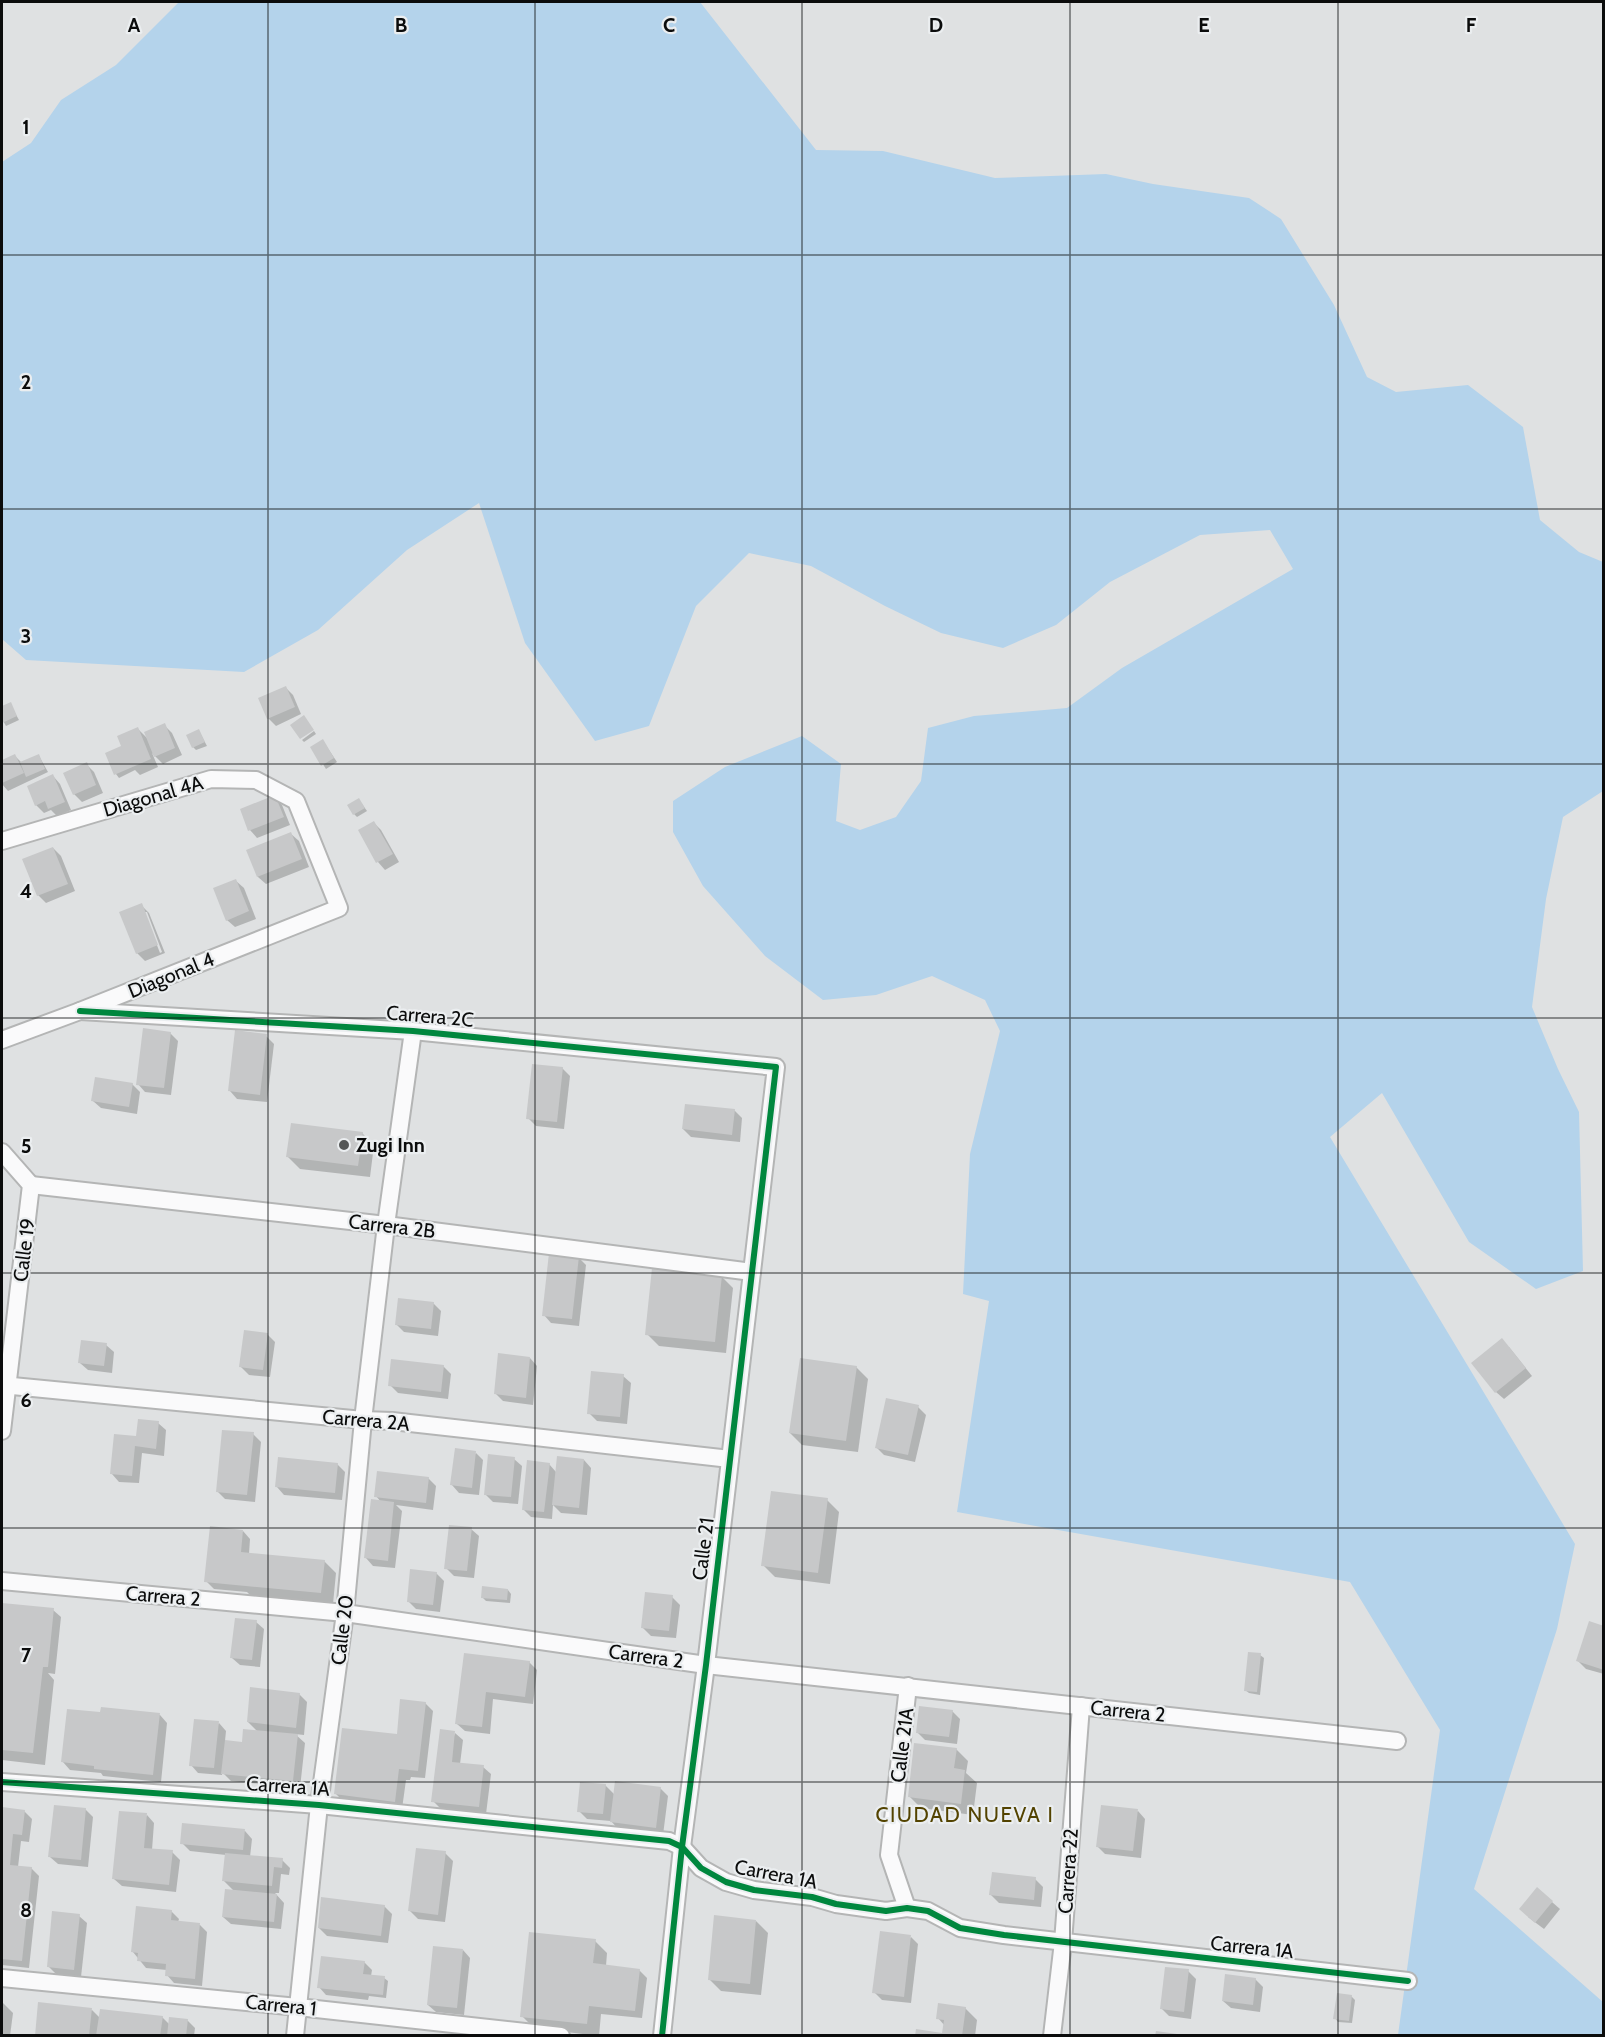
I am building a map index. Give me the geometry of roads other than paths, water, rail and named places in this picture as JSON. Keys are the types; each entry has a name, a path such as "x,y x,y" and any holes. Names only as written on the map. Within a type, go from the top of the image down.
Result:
{"street":[{"name":"Diagonal 4A","path":"2,841 211,779 256,780 296,801 339,908"},
{"name":"Diagonal 4","path":"2,1040 339,908"},
{"name":"Carrera 2C","path":"80,1011 413,1030 776,1066"},
{"name":"Calle 20","path":"295,2036 319,1805 345,1613 363,1420 386,1225 413,1030"},
{"name":"Calle 21","path":"662,2036 682,1847 706,1665 776,1066"},
{"path":"2,1152 31,1185"},
{"name":"Carrera 2B","path":"31,1185 386,1225 752,1272"},
{"name":"Calle 19","path":"2,1431 5,1386 31,1185"},
{"name":"Carrera 2A","path":"5,1386 393,1421 730,1459"},
{"name":"Carrera 2","path":"2,1581 345,1613 706,1665 1397,1741"},
{"name":"Calle 21A","path":"908,1686 889,1855 908,1908"},
{"name":"Carrera 22","path":"1052,2036 1063,1942 1081,1706"},
{"name":"Carrera 1A","path":"2,1782 319,1805 669,1841 682,1847 700,1868 726,1882 754,1890 812,1897 836,1904 885,1911 908,1908 928,1911 960,1928 1063,1942 1408,1981"},
{"name":"Carrera 1","path":"2,1978 561,2036"}],"place":[{"name":"Zugi Inn","path":"344,1145"}],"district":[{"name":"CIUDAD NUEVA I","path":"965,1815"}]}
